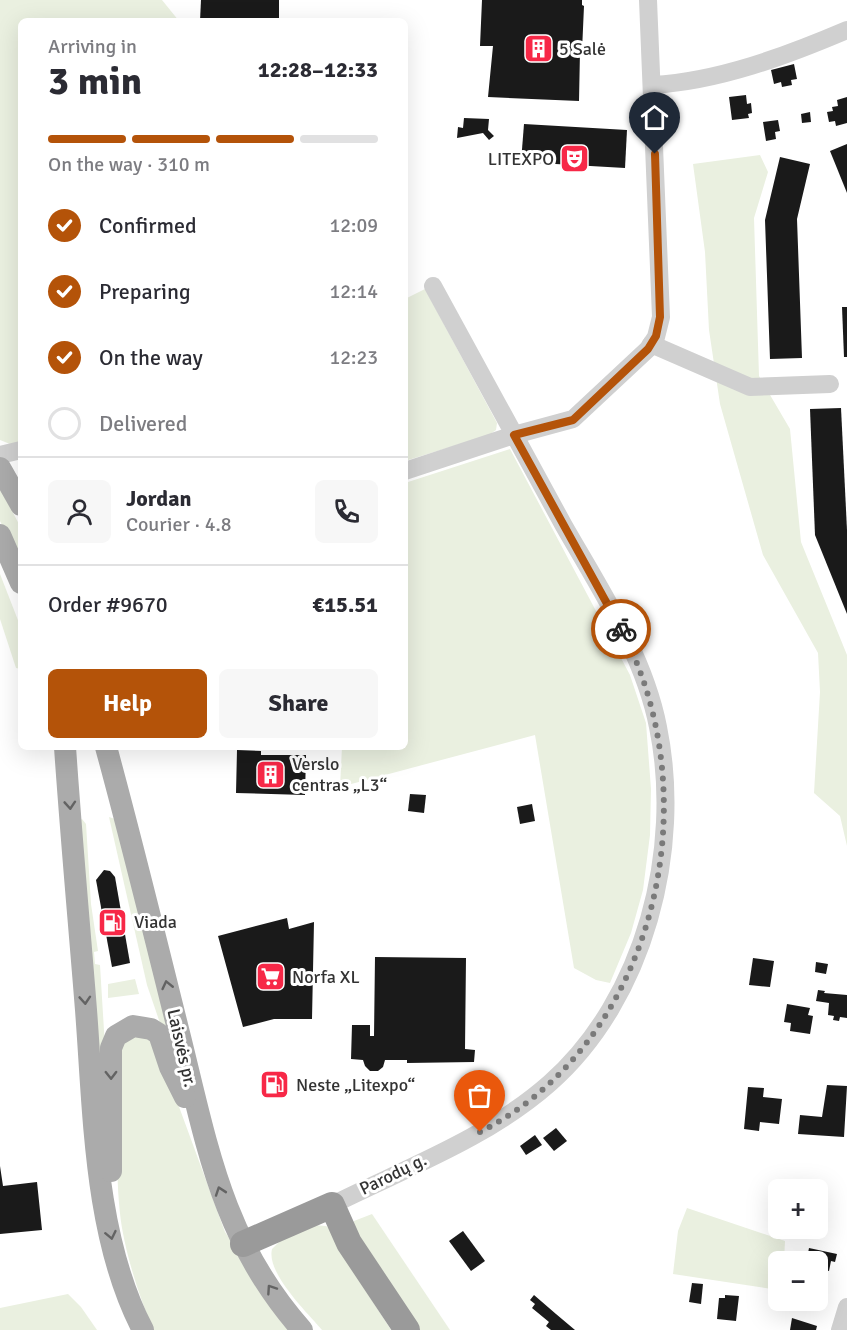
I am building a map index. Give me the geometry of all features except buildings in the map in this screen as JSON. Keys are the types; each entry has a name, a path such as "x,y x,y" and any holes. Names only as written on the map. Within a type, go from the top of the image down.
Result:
{"highway":[{"path":"243,1244 332,1205 349,1244 407,1330"}],"main road":[{"path":"0,468 18,501"},
{"path":"0,535 18,576"},
{"path":"66,750 95,1126 106,1208 125,1290 143,1330"},
{"name":"Laisvės pr.","path":"107,750 136,856 199,1122 222,1199 243,1244 275,1296 302,1330"},
{"path":"106,1208 112,1144 111,1048 116,1036 133,1026 151,1029 159,1034 170,1067 199,1122"}],"street":[{"path":"408,470 514,435 573,420 651,344 660,317 648,0"},
{"path":"653,85 680,83 723,73 795,51 847,30"},
{"name":"Parodų g.","path":"332,1205 498,1122 551,1082 591,1038 617,997 644,934 653,904 664,810 659,735 652,704 633,651 433,286"},
{"path":"651,344 750,387 830,384"},
{"path":"0,455 18,451"},
{"path":"840,1330 847,1307"}],"green space":[{"path":"0,0 162,0 177,18 18,18 18,443 10,444 0,440"},
{"path":"760,155 768,172 754,218 759,376 790,429 801,542 847,655 847,846 840,816 814,793 820,692 818,653 763,555 720,404 709,330 705,252 693,164"},
{"path":"425,289 497,423 496,430 489,435 408,460 408,298"},
{"path":"510,449 630,675 646,723 651,789 650,835 643,890 631,933 610,983 596,980 574,968 535,735 340,787 342,750 408,750 408,482"},
{"path":"0,488 18,522 18,558 0,521"},
{"path":"0,574 18,620 18,668 16,668 0,619"},
{"path":"109,817 115,819 177,1064 174,1064 147,985"},
{"path":"82,819 86,824 91,904 98,951 94,952 95,964 100,965 105,1047 101,1098 79,821"},
{"path":"135,979 139,994 108,998 108,984"},
{"path":"136,1032 156,1044 225,1232 293,1330 153,1330 128,1254 119,1206 118,1134 122,1038"},
{"path":"687,1208 768,1235 768,1239 785,1241 784,1251 768,1251 768,1288 673,1274 678,1231"},
{"path":"372,1214 450,1330 420,1330 379,1273 353,1225 354,1221"},
{"path":"313,1225 326,1226 335,1233 361,1283 391,1330 322,1330 289,1292 275,1269 272,1249 281,1240"},
{"path":"68,1294 81,1307 97,1330 0,1330 0,1308"}],"way so far":[{"path":"480,1132 527,1102 551,1082 591,1038 619,994 644,934 653,904 662,843 664,810 660,739 652,704 633,651 621,629"}],"place":[{"name":"5 Salė","path":"538,49"},
{"name":"LITEXPO","path":"575,159"},
{"name":"Verslo centras „L3“","path":"271,774"},
{"name":"Viada","path":"113,922"},
{"name":"Norfa XL","path":"271,977"},
{"name":"Neste „Litexpo“","path":"275,1085"}],"route":[{"path":"621,629 514,435 573,420 648,349 656,336 660,317 655,154"}]}
